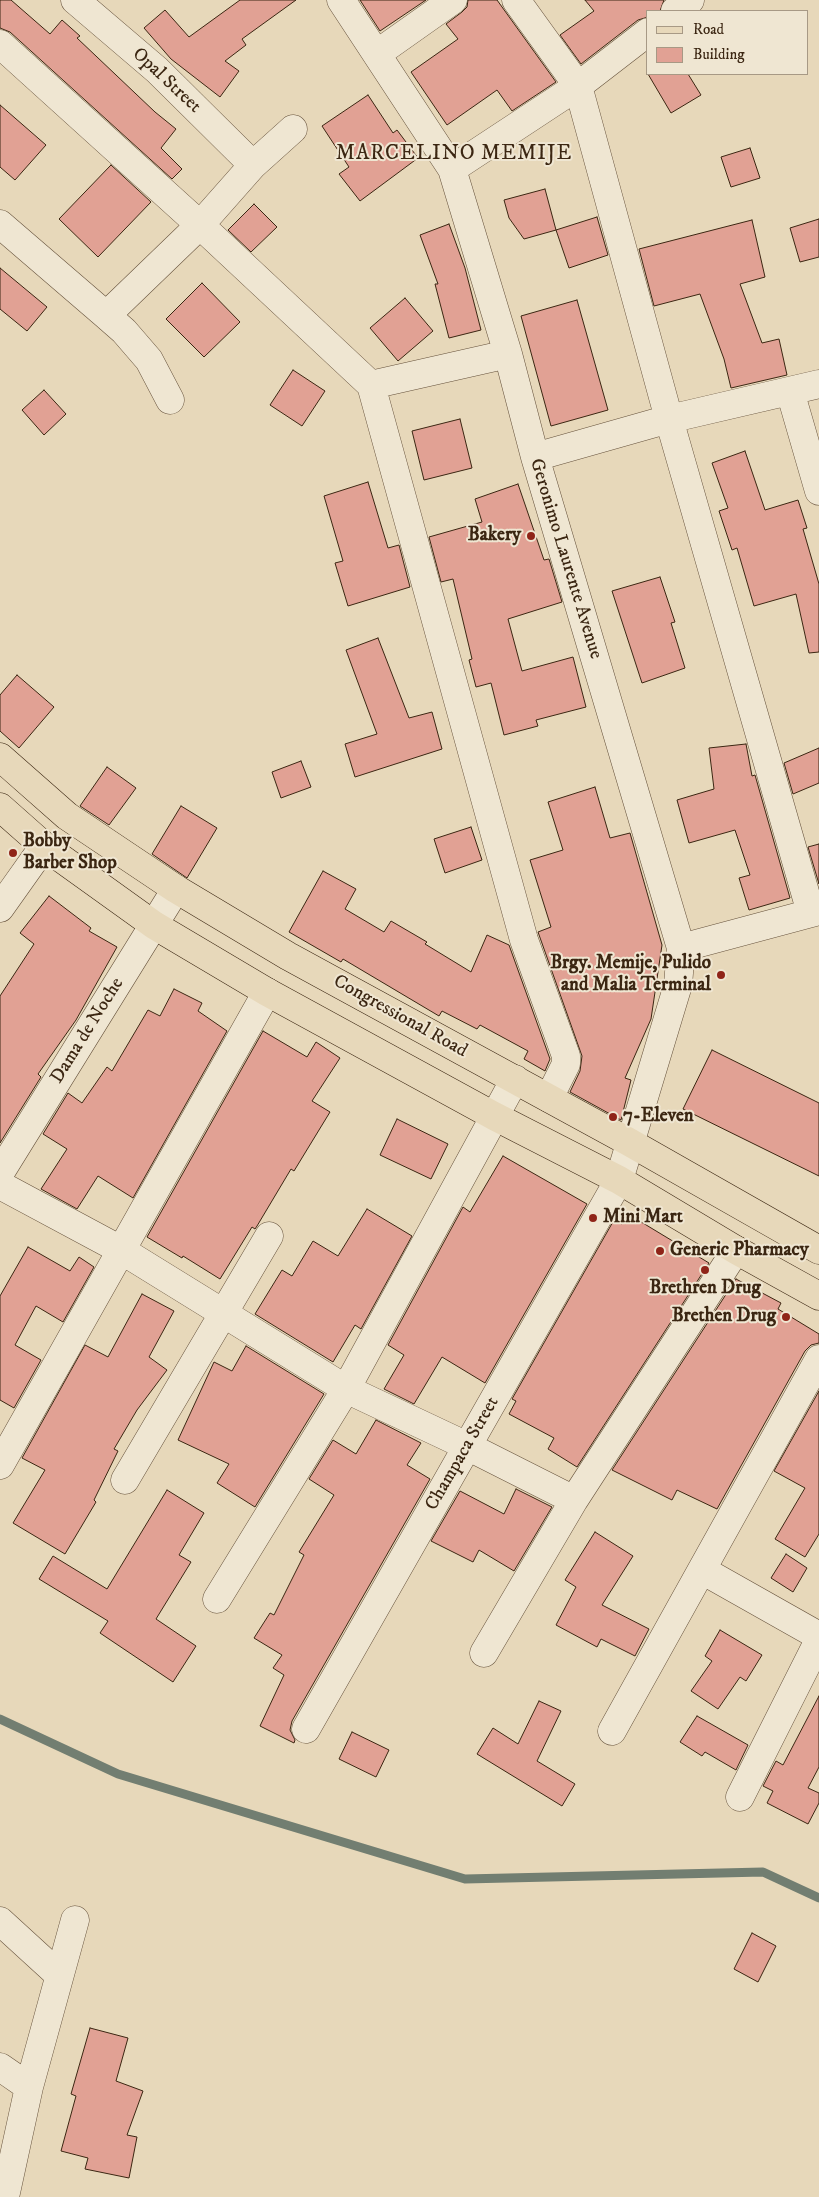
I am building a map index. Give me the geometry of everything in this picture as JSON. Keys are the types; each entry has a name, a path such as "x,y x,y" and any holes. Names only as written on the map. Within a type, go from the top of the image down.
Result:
{"main road":[{"name":"Congressional Road","path":"0,757 67,816 176,889 288,956 629,1142 819,1250"},
{"path":"0,807 44,846 154,925 267,992 494,1116 619,1180 736,1250 819,1296"}],"street":[{"name":"Opal Street","path":"75,0 157,70 253,165"},
{"name":"Geronimo Laurente Avenue","path":"341,0 378,53 452,169 508,354 535,457 681,948 678,985 629,1142"},
{"path":"378,53 453,0"},
{"path":"516,0 578,86 669,419 815,912 681,948"},
{"path":"676,10 690,0"},
{"path":"452,169 578,86 646,34"},
{"path":"0,44 200,225 371,385 524,940 566,1056 566,1064 549,1098"},
{"path":"108,317 115,307 200,225 253,165 293,129"},
{"path":"0,224 124,331 149,360 170,400"},
{"path":"371,385 508,354"},
{"path":"535,457 669,419 819,384"},
{"path":"790,391 819,491"},
{"path":"0,908 44,846"},
{"name":"Dama de Noche","path":"0,1173 176,889"},
{"path":"0,1465 267,992"},
{"path":"217,1599 346,1389 515,1079"},
{"name":"Champaca Street","path":"306,1729 619,1180 629,1142"},
{"path":"0,1185 122,1250 346,1389 467,1446 574,1500"},
{"path":"125,1480 269,1236"},
{"path":"484,1652 574,1500 736,1250"},
{"path":"612,1731 819,1359"},
{"path":"702,1570 819,1636"},
{"path":"740,1797 819,1640"},
{"path":"0,1920 59,1975"},
{"path":"5,2197 29,2087 75,1920"},
{"path":"0,2067 29,2087"}],"building":[{"path":"0,0 11,0 50,34 62,20 80,36 77,38 155,112 176,129 161,148 182,169 172,179 10,32 0,28"},
{"path":"240,0 296,0 242,39 246,45 225,61 239,71 220,97 171,59 144,28 165,10 189,37"},
{"path":"360,0 426,0 380,31"},
{"path":"468,0 497,0 556,82 512,111 497,90 447,125 411,72 458,39 446,24 467,7"},
{"path":"585,0 664,0 660,10 646,10 646,18 638,20 581,64 560,35 594,11"},
{"path":"649,75 689,75 701,95 671,113"},
{"path":"368,95 393,133 397,130 418,158 360,201 339,174 349,167 322,126"},
{"path":"0,105 46,145 15,180 0,167"},
{"path":"750,148 760,178 731,187 721,157"},
{"path":"111,165 151,202 98,257 59,219"},
{"path":"545,189 556,230 524,239 509,218 504,200"},
{"path":"254,204 277,227 251,252 228,230"},
{"path":"597,217 608,255 569,268 556,230"},
{"path":"819,219 819,257 800,262 790,228"},
{"path":"752,220 765,277 740,284 762,343 779,339 787,375 731,388 724,359 700,294 654,306 639,249"},
{"path":"449,224 465,268 481,330 449,338 435,284 438,284 420,235"},
{"path":"0,268 47,307 27,331 0,309"},
{"path":"202,283 240,322 204,357 166,319"},
{"path":"405,298 433,331 398,361 370,328"},
{"path":"577,300 608,410 551,426 521,316"},
{"path":"293,370 325,391 302,426 270,405"},
{"path":"44,390 66,414 44,435 22,410"},
{"path":"460,419 472,468 424,480 412,431"},
{"path":"745,451 765,510 798,500 807,528 803,529 819,584 819,652 809,653 796,594 754,606 737,548 732,550 719,511 728,508 712,463"},
{"path":"368,482 388,548 399,545 410,587 348,606 335,563 343,561 324,496"},
{"path":"518,484 544,560 549,559 562,602 508,619 522,671 573,657 586,707 536,720 538,726 504,735 491,683 476,687 469,660 472,659 453,579 441,582 429,537 482,522 475,499"},
{"path":"660,577 675,622 671,623 685,668 642,683 612,591"},
{"path":"378,638 409,718 432,712 442,749 355,777 345,744 377,734 346,650"},
{"path":"17,675 54,707 19,748 0,731 0,695"},
{"path":"746,744 752,776 755,775 790,898 749,910 739,878 750,875 735,830 689,843 677,800 714,789 709,748"},
{"path":"819,748 819,783 793,794 784,763"},
{"path":"301,761 311,787 281,798 272,772"},
{"path":"107,767 136,788 109,825 80,806"},
{"path":"595,787 610,838 630,833 662,945 651,1019 625,1078 631,1080 621,1120 570,1092 580,1071 582,1056 538,932 551,927 530,860 563,850 548,802"},
{"path":"181,806 217,828 187,878 152,854"},
{"path":"471,827 482,860 445,873 434,839"},
{"path":"819,844 819,884 808,847"},
{"path":"323,871 356,889 345,909 384,932 391,921 427,942 425,944 471,972 487,935 509,945 550,1059 545,1071 524,1059 528,1051 480,1025 477,1029 442,1011 439,1016 343,959 341,962 289,932"},
{"path":"49,896 91,928 89,931 117,947 76,1020 38,1074 41,1077 0,1143 0,996 34,944 20,933"},
{"path":"174,989 202,1003 198,1011 227,1031 133,1198 98,1176 77,1209 41,1189 67,1149 43,1134 68,1093 82,1103 107,1067 112,1071 148,1010 160,1016"},
{"path":"263,1031 307,1057 316,1042 340,1058 312,1101 330,1112 294,1171 291,1169 257,1226 255,1229 252,1227 220,1279 147,1237"},
{"path":"712,1050 819,1103 819,1176 683,1109"},
{"path":"397,1119 448,1144 431,1179 380,1155"},
{"path":"503,1156 587,1204 485,1383 442,1357 414,1404 384,1389 404,1355 388,1345 463,1207 470,1212"},
{"path":"367,1209 412,1236 361,1329 355,1325 333,1362 255,1314 282,1270 292,1276 313,1241 338,1256"},
{"path":"628,1214 709,1263 577,1467 548,1449 554,1438 509,1414 516,1401 512,1399 614,1220 622,1224"},
{"path":"28,1247 70,1271 79,1257 94,1267 63,1322 36,1306 15,1345 41,1360 14,1408 0,1400 0,1296"},
{"path":"736,1279 781,1303 778,1309 819,1334 819,1343 811,1345 805,1351 717,1509 677,1490 672,1500 612,1470"},
{"path":"142,1294 174,1311 149,1357 167,1370 137,1410 114,1449 118,1451 94,1500 96,1502 65,1554 13,1523 45,1470 22,1458 85,1345 108,1357"},
{"path":"246,1346 324,1394 255,1507 217,1483 229,1464 178,1440 214,1362 232,1371"},
{"path":"819,1391 819,1534 805,1557 775,1539 805,1488 774,1471"},
{"path":"376,1420 421,1443 407,1465 430,1479 292,1721 290,1730 295,1740 294,1743 260,1726 284,1675 273,1668 282,1655 254,1638 270,1613 274,1615 304,1555 299,1552 334,1495 309,1479 333,1440 356,1454"},
{"path":"516,1489 552,1507 514,1571 479,1550 473,1562 431,1541 460,1491 504,1514"},
{"path":"167,1490 204,1513 179,1555 191,1562 156,1619 196,1646 173,1682 100,1633 108,1621 39,1579 53,1556 107,1589"},
{"path":"595,1532 633,1556 602,1605 649,1629 635,1656 601,1639 597,1647 556,1625 576,1587 565,1580"},
{"path":"786,1554 807,1568 793,1592 771,1578"},
{"path":"720,1630 762,1655 746,1681 740,1677 718,1709 691,1691 712,1661 705,1656"},
{"path":"819,1696 819,1767 808,1788 819,1793 819,1803 808,1824 767,1803 773,1791 763,1786 776,1761 783,1765"},
{"path":"539,1701 561,1711 537,1761 575,1784 562,1806 477,1754 493,1728 518,1744"},
{"path":"697,1716 748,1745 736,1770 705,1752 702,1756 680,1742"},
{"path":"352,1732 389,1750 376,1777 339,1759"},
{"path":"752,1933 776,1946 758,1982 734,1969"},
{"path":"90,2028 128,2038 116,2081 143,2091 127,2135 137,2137 129,2178 85,2169 88,2158 61,2151 76,2096 71,2094"}],"waterway":[{"path":"0,1719 118,1774 465,1879 763,1872 819,1898"}],"place":[{"name":"Bakery","path":"531,536"},
{"name":"Bobby Barber Shop","path":"13,853"},
{"name":"Brgy. Memije, Pulido and Malia Terminal","path":"721,975"},
{"name":"7-Eleven","path":"613,1117"},
{"name":"Mini Mart","path":"593,1218"},
{"name":"Generic Pharmacy","path":"660,1251"},
{"name":"Brethren Drug","path":"705,1270"},
{"name":"Brethen Drug","path":"786,1317"}],"district":[{"name":"MARCELINO MEMIJE","path":"454,155"}]}
